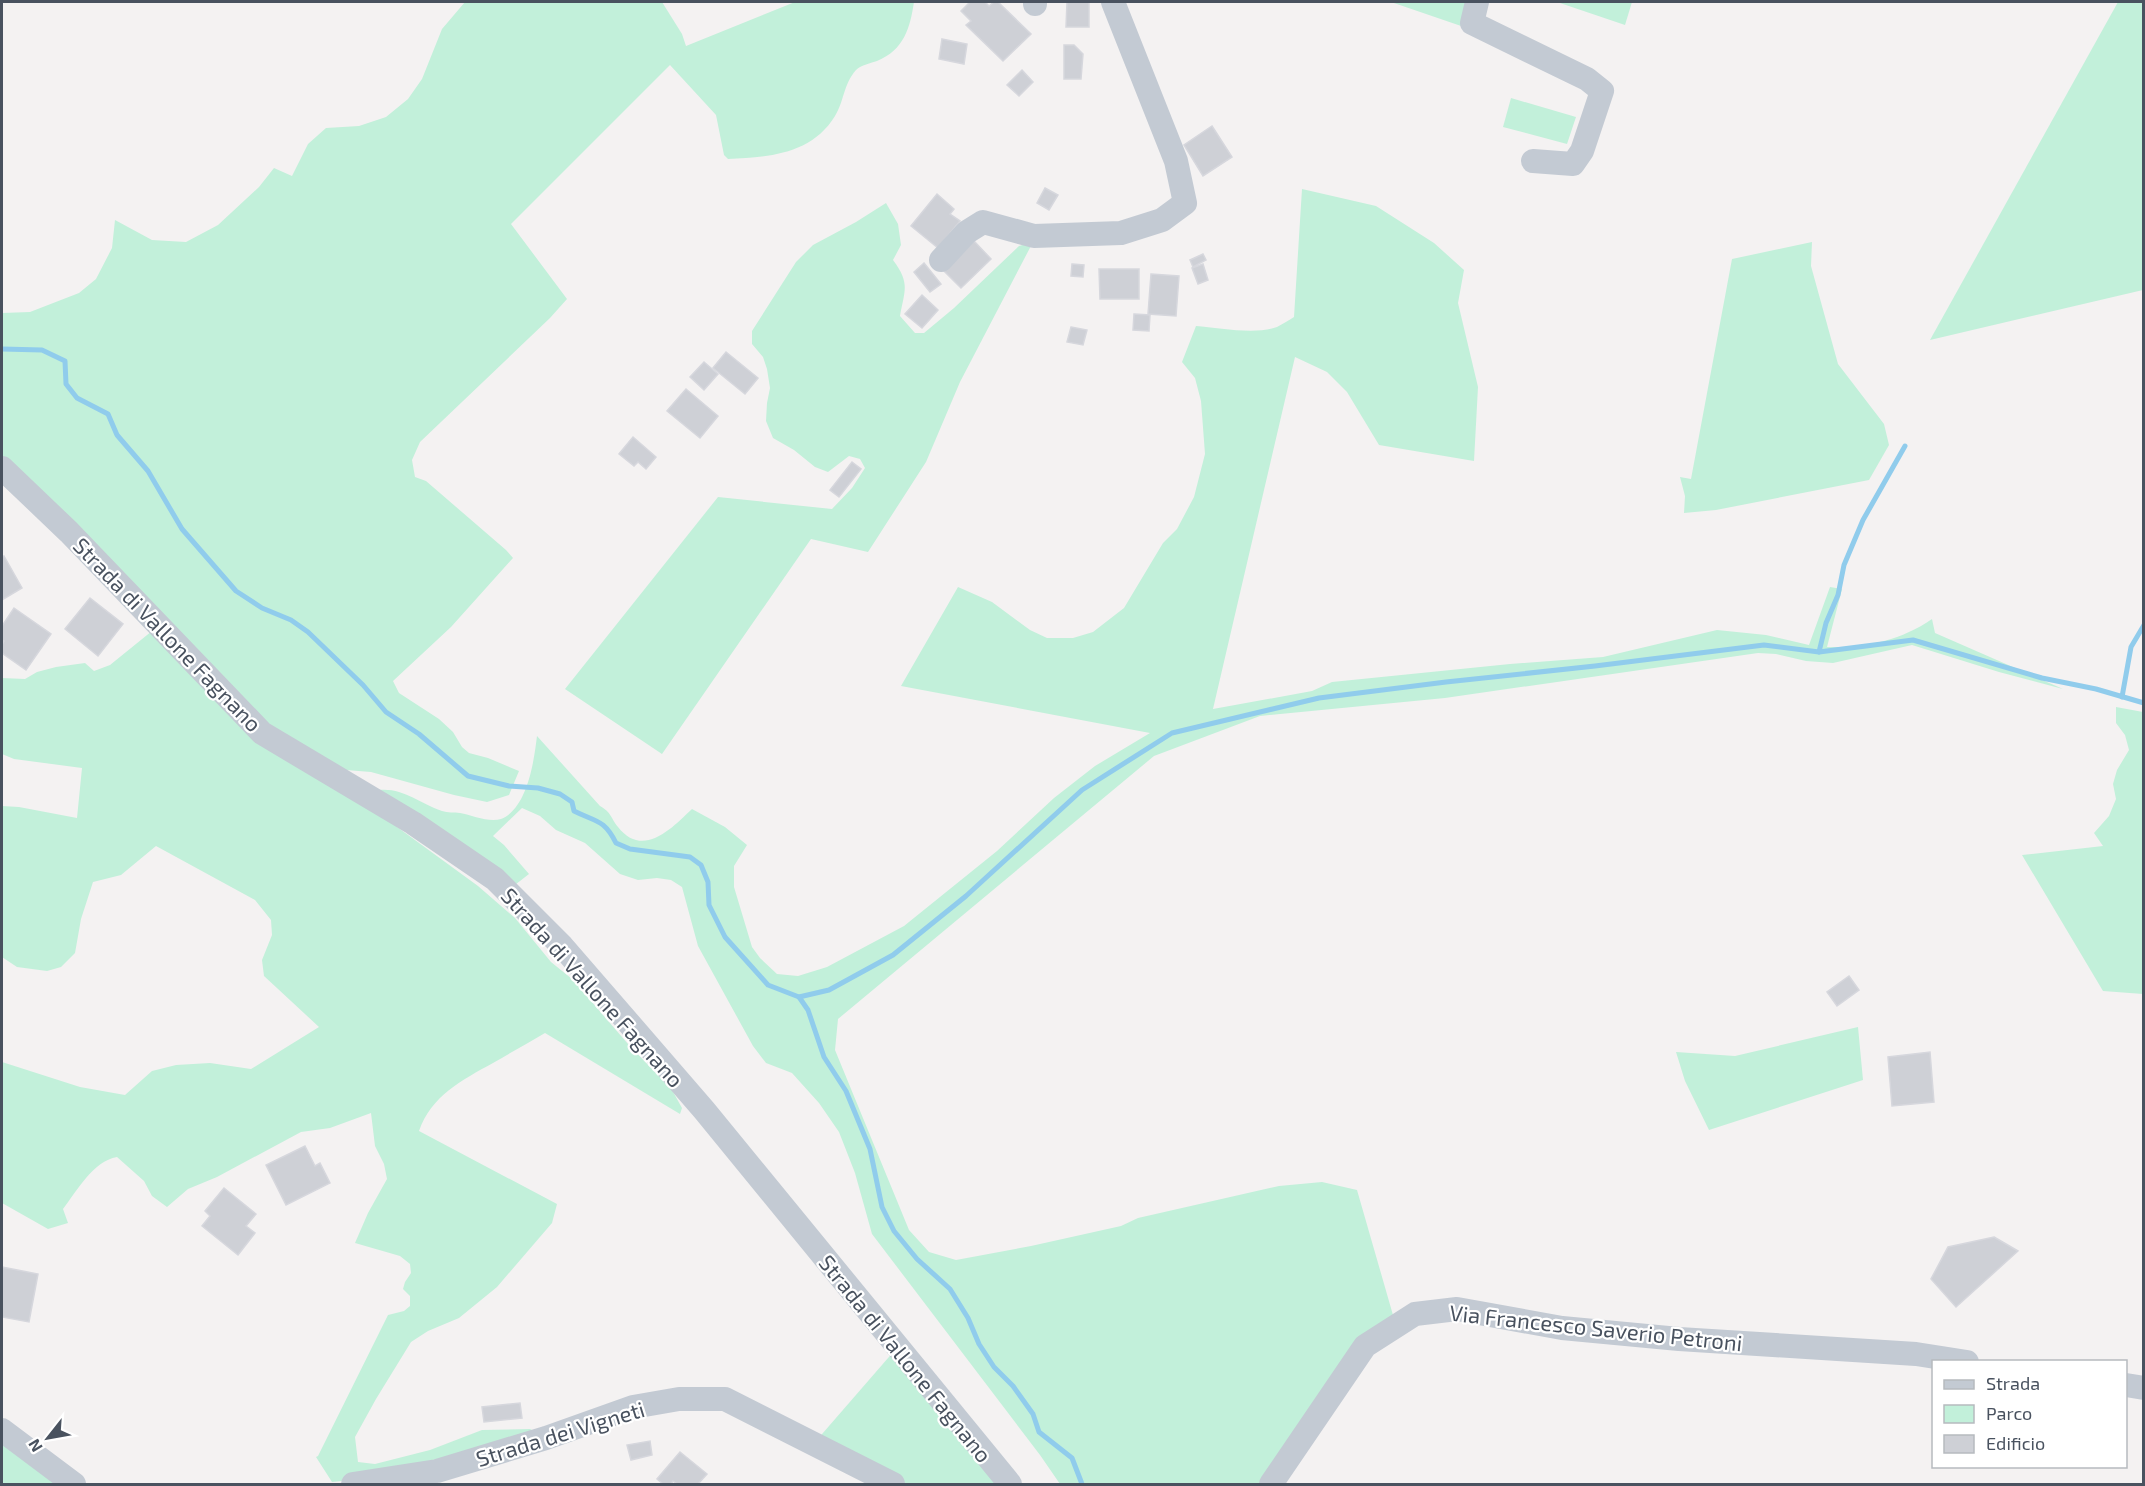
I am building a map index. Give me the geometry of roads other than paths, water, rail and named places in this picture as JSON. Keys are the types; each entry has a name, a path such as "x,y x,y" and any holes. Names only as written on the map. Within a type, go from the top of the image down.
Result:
{"street":[{"path":"941,260 968,232 983,222 1034,236 1121,233 1162,220 1185,203 1176,161 1113,2"},
{"path":"1477,2 1472,23 1587,79 1602,91 1582,151 1573,164 1533,161"},
{"name":"Strada di Vallone Fagnano","path":"2,468 69,532 262,733 413,823 495,879 562,946 704,1110 1010,1485"},
{"name":"Via Francesco Saverio Petroni","path":"1271,1485 1365,1346 1415,1314 1457,1309 1562,1328 1679,1339 1916,1354 1954,1360"},
{"path":"2127,1385 2144,1388"},
{"name":"Strada dei Vigneti","path":"352,1485 437,1471 546,1438 633,1407 679,1400 725,1399 893,1485"},
{"path":"2,1430 74,1485"}],"waterway":[{"path":"2,349 42,350 65,361 66,384 77,398 108,414 117,435 148,471 182,529 236,591 262,608 291,620 308,632 363,685 386,712 419,734 468,776 509,786 538,788 560,794 572,802 574,811 603,825 616,843 630,849 690,857 701,865 708,882 709,905 725,937 768,985 799,997 808,1010 824,1057 846,1091 870,1149 882,1207 894,1231 917,1259 950,1289 994,1367 1013,1386 1033,1414 1039,1432 1072,1458 1082,1484"},
{"path":"1819,652 1826,623 1838,595 1844,565 1863,520 1905,446"},
{"path":"2122,697 2131,647 2144,625"},
{"path":"799,997 829,990 893,955 966,896 1082,790 1172,733 1319,698 1764,645 1819,652 1913,640 2042,678 2096,689 2144,703"}]}
